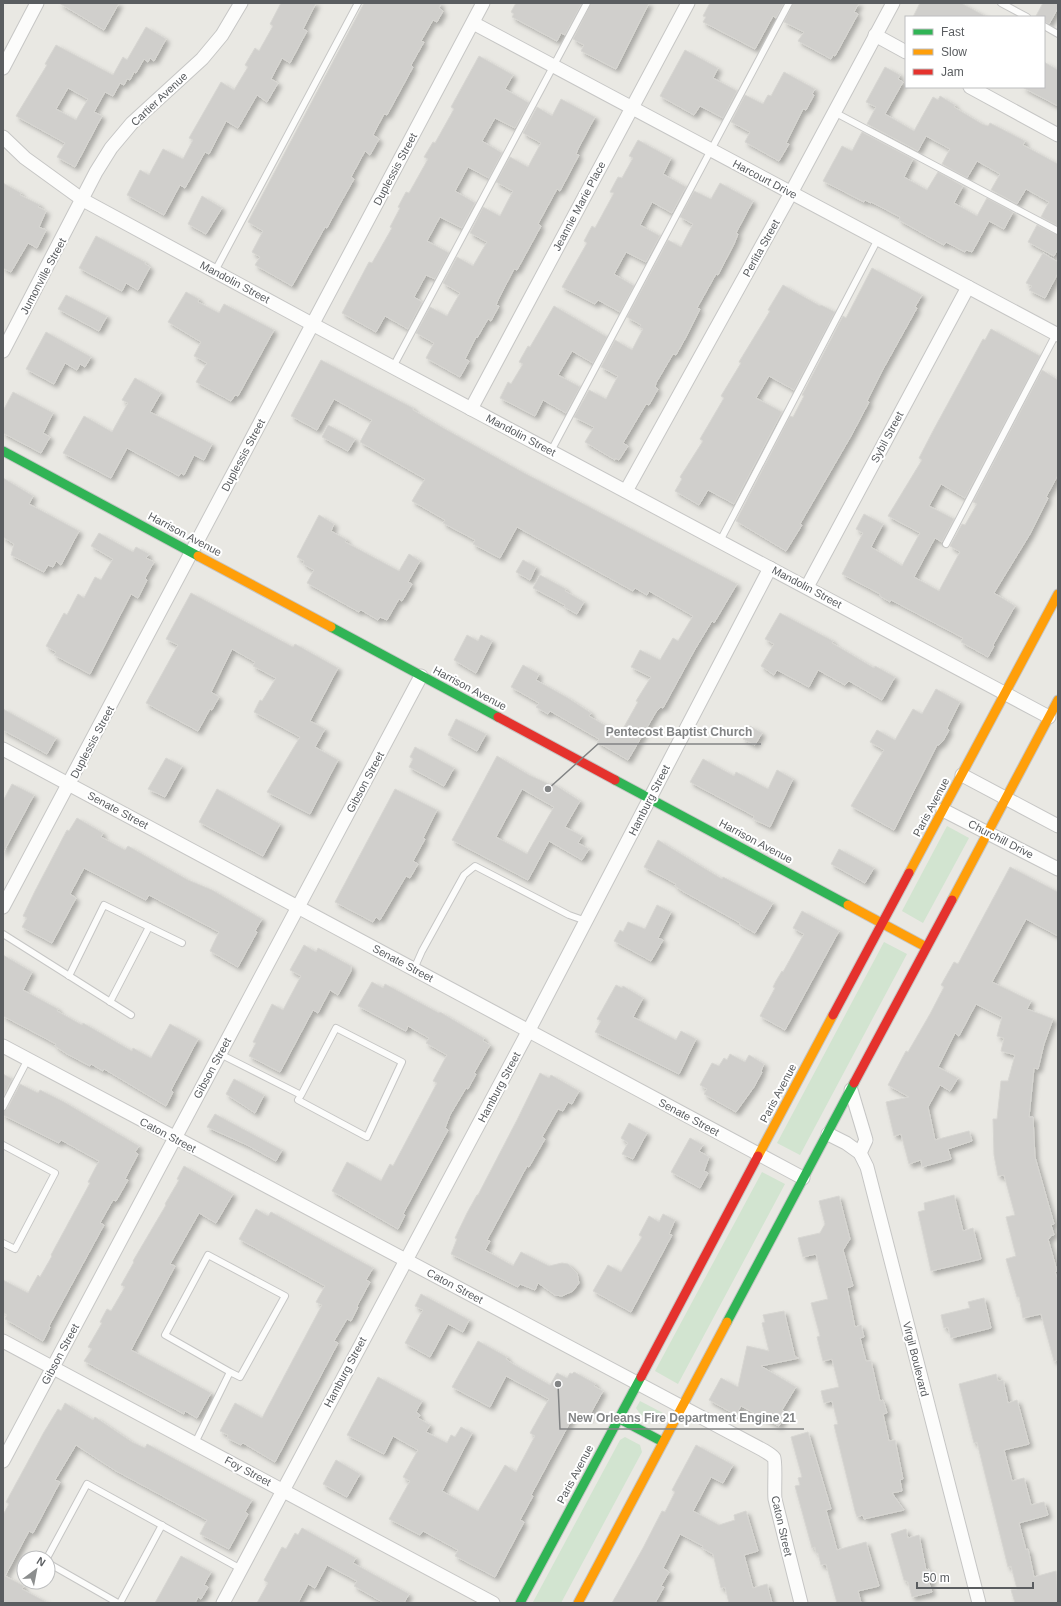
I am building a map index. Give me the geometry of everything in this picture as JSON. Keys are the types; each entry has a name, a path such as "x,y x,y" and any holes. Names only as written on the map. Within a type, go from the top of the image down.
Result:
{"street":[{"path":"3,68 37,3"},
{"name":"Cartier Avenue","path":"83,200 96,172 111,148 132,123 202,59 222,34 241,3"},
{"name":"Duplessis Street","path":"3,907 483,3"},
{"name":"Jeannie Marie Place","path":"471,409 688,3"},
{"name":"Perlita Street","path":"626,491 791,193 893,3"},
{"name":"Harcourt Drive","path":"473,23 1057,335"},
{"path":"875,36 905,51"},
{"path":"972,88 1058,135"},
{"name":"Mandolin Street","path":"3,137 25,158 83,200 312,324 1049,717"},
{"name":"Jumonville Street","path":"3,351 83,200"},
{"name":"Sybil Street","path":"807,587 968,287"},
{"name":"Harrison Avenue","path":"3,451 926,947"},
{"name":"Hamburg Street","path":"223,1603 529,1030 770,568"},
{"name":"Paris Avenue","path":"520,1603 1058,594"},
{"name":"Gibson Street","path":"3,1461 421,676"},
{"path":"578,1603 1058,700"},
{"name":"Senate Street","path":"3,750 804,1178"},
{"path":"962,775 1058,826"},
{"name":"Churchill Drive","path":"943,810 1058,869"},
{"name":"Caton Street","path":"3,1046 764,1450 774,1458 776,1468 774,1482 775,1499 801,1603"},
{"path":"828,1134 860,1152 866,1140 851,1090"},
{"name":"Virgil Boulevard","path":"860,1152 867,1167 979,1603"},
{"name":"Foy Street","path":"3,1341 493,1603"},
{"path":"618,1418 663,1442"}],"lane":[{"path":"215,272 358,3"},
{"path":"393,367 587,3"},
{"path":"551,451 789,3"},
{"path":"1001,3 1025,16"},
{"path":"1045,27 1058,34"},
{"path":"834,112 1058,231"},
{"path":"720,541 878,239"},
{"path":"946,544 1057,335"},
{"path":"414,969 422,951 464,875 475,866 569,915 586,921"},
{"path":"69,976 104,905 182,943"},
{"path":"110,1002 149,927"},
{"path":"3,934 130,1015"},
{"path":"336,1028 402,1062 367,1137 298,1100 301,1095 336,1028"},
{"path":"220,1054 301,1095"},
{"path":"3,1107 28,1059"},
{"path":"3,1145 55,1173 15,1249 3,1243"},
{"path":"208,1255 284,1296 240,1377 230,1372 165,1335 208,1255"},
{"path":"195,1443 230,1372"},
{"path":"51,1550 87,1484 241,1569"},
{"path":"56,1568 119,1603 162,1525"}],"green space":[{"path":"947,826 969,838 923,923 902,911"},
{"path":"884,942 907,954 800,1155 777,1143"},
{"path":"762,1172 785,1184 678,1384 655,1371"},
{"path":"640,1401 663,1413 659,1419 654,1422 640,1414 636,1408"},
{"path":"625,1437 640,1445 642,1452 561,1603 533,1602 620,1440"}],"building":[{"path":"59,3 119,3 104,30"},
{"path":"281,3 316,3 303,29 307,31 290,63 282,58 271,79 278,83 267,102 257,95 238,128 226,121 209,154 205,152 185,188 180,185 164,215 127,195 140,170 149,175 163,149 183,159 193,140 189,138 221,82 234,90 248,67 245,65 255,48 259,51 273,26 270,24"},
{"path":"364,3 441,3 439,8 443,11 437,22 433,20 421,41 424,42 411,65 413,67 387,115 384,114 373,135 379,139 370,155 365,151 351,177 354,179 327,228 325,227 292,286 255,265 260,257 252,252 263,231 248,222"},
{"path":"516,3 582,3 565,35 561,33 557,41 512,17 514,14 511,12"},
{"path":"591,3 649,3 616,69 581,51 584,45 573,39"},
{"path":"710,3 784,3 776,18 773,16 755,49 703,22 706,17 703,16"},
{"path":"793,3 859,3 854,12 858,14 835,56 833,55 831,59 798,41 804,32 784,22"},
{"path":"920,3 961,3 985,16 914,16"},
{"path":"1043,3 1058,3 1058,8 1049,24 1045,22 1045,16 1036,16"},
{"path":"146,27 166,39 154,61 150,58 148,62 144,59 130,80 127,79 124,85 120,83 113,96 105,92 94,112 102,116 75,167 57,157 65,143 16,116 47,65 45,64 56,45 113,75 123,57 127,60","holes":["68,88 88,99 76,120 56,109"]},
{"path":"685,50 718,68 713,78 737,91 723,118 700,106 694,115 660,96"},
{"path":"479,56 513,75 505,89 529,103 515,128 495,118 482,141 502,153 489,178 468,167 455,191 475,203 462,228 440,217 427,241 449,253 435,279 426,275 414,297 422,302 408,329 385,316 376,332 342,313 369,262 372,263 392,228 390,227 400,208 398,207 406,192 409,193 428,159 424,157 433,142 435,143 454,109 451,107"},
{"path":"1045,63 1058,70 1058,106 1024,88 1045,88"},
{"path":"885,67 900,75 898,79 903,82 885,114 914,131 933,97 938,100 940,96 955,105 954,107 982,124 988,126 990,123 1025,141 1023,145 1058,164 1058,226 1041,217 1049,202 1026,189 1017,204 991,190 1000,174 977,161 967,178 942,164 950,149 926,136 918,151 867,124 876,107 866,102"},
{"path":"784,72 815,89 812,94 814,95 806,110 803,109 786,143 789,144 779,161 745,142 750,132 731,122 745,95 763,104 768,95 771,96"},
{"path":"561,99 595,117 578,149 576,154 579,155 560,191 557,189 538,224 541,226 517,270 514,269 499,298 496,305 499,306 491,321 488,319 477,338 476,337 465,359 469,361 460,377 426,358 434,343 416,333 430,307 447,316 460,293 443,283 457,257 473,266 487,242 470,233 483,207 500,216 513,191 496,182 510,157 528,167 541,143 523,133 537,107 552,116"},
{"path":"862,132 913,159 904,177 927,190 938,172 963,186 954,203 977,216 987,198 1013,212 1004,229 989,221 972,252 966,250 965,252 946,242 944,245 899,220 900,217 871,202 865,200 864,202 823,181 842,146 852,151"},
{"path":"638,140 671,158 663,174 686,187 672,213 652,202 640,225 660,236 646,262 626,252 614,274 634,286 620,312 598,300 595,304 562,287 587,243 584,241 592,226 595,228 614,193 610,192 618,177 622,178 633,158 629,156"},
{"path":"3,183 21,193 20,195 40,205 38,207 46,211 39,227 46,230 37,248 28,243 11,272 3,268"},
{"path":"720,183 753,201 736,233 738,234 734,244 718,275 716,274 697,308 700,309 686,337 676,355 673,354 656,383 655,387 658,389 649,405 646,404 623,443 628,446 619,460 615,458 615,460 585,442 594,427 574,417 589,390 606,399 618,376 601,367 615,340 632,350 643,329 639,327 641,325 627,317 668,240 681,247 693,224 680,217 694,191 711,199"},
{"path":"202,196 222,208 206,234 188,224"},
{"path":"1037,225 1058,235 1058,249 1054,256 1028,242"},
{"path":"96,236 145,262 145,264 150,267 138,290 126,283 122,291 79,268"},
{"path":"1043,253 1058,262 1058,273 1045,298 1029,290 1032,286 1026,283"},
{"path":"872,268 922,295 915,307 917,308 882,371 867,401 869,402 851,436 786,551 736,521 790,416 793,417 804,396 802,395 843,316 846,318"},
{"path":"783,285 820,306 821,305 835,312 794,390 769,376 756,398 782,412 734,504 708,490 699,505 675,491 682,479 680,477 703,441 700,439 724,398 721,396 741,363 739,362 770,311 768,310"},
{"path":"186,292 199,299 198,302 219,313 224,304 274,330 238,396 235,395 231,401 196,382 207,363 194,356 201,342 168,322"},
{"path":"66,295 107,316 99,331 58,309"},
{"path":"554,306 607,337 593,363 572,351 558,375 580,387 566,413 543,400 535,416 500,398 508,382 511,384 523,364 519,362 528,346 530,347"},
{"path":"991,329 1040,356 965,498 941,484 929,506 954,519 942,542 935,538 914,577 939,591 960,552 950,546 962,524 965,525 977,504 973,502 1042,370 1058,380 1058,475 1046,497 1048,498 1030,534 994,593 1015,606 988,657 961,642 963,638 891,600 890,602 880,596 880,594 842,574 863,533 856,529 864,514 883,524 871,547 902,566 920,533 888,516 922,460 919,458 934,429 983,339 985,340"},
{"path":"46,332 91,357 85,367 80,364 77,370 65,363 54,384 26,369"},
{"path":"321,360 413,408 413,410 445,429 526,474 737,584 714,623 712,621 694,651 663,708 661,707 656,712 628,760 597,742 599,739 550,711 548,714 536,707 539,703 511,687 523,665 539,674 536,680 568,698 591,713 589,716 620,734 638,702 636,701 651,677 631,667 640,650 660,660 673,638 678,641 693,616 649,591 647,595 635,588 633,591 517,527 500,558 473,544 475,540 443,523 445,520 412,501 425,479 360,442 372,420 334,399 317,430 291,416"},
{"path":"135,378 161,393 150,412 212,444 204,460 194,455 184,475 181,473 179,476 127,448 111,478 63,453 84,416 112,432 128,403 122,400"},
{"path":"13,392 53,413 43,433 50,437 41,453 3,433 3,411"},
{"path":"328,425 355,439 348,451 322,437"},
{"path":"3,478 33,496 29,504 79,531 61,565 56,561 53,567 48,565 44,572 11,555 14,544 3,537"},
{"path":"319,515 334,524 331,531 347,540 345,542 399,571 409,554 420,561 408,582 412,584 402,601 399,599 387,620 380,617 378,620 361,610 359,612 307,583 314,570 303,564 304,561 297,557"},
{"path":"99,533 133,552 136,547 149,554 146,558 154,562 145,578 147,580 138,598 131,594 90,674 54,655 56,652 46,646 64,613 67,615 78,594 84,598 95,577 101,580 113,559 91,546"},
{"path":"523,560 536,567 530,580 516,572"},
{"path":"540,575 566,589 565,591 584,602 577,614 564,607 565,605 533,588"},
{"path":"191,593 293,647 295,644 338,668 310,721 325,729 315,747 338,760 310,814 267,792 300,737 254,712 260,700 262,701 276,678 253,666 255,662 232,649 211,692 219,697 212,710 210,709 198,731 146,703 178,645 166,639"},
{"path":"780,613 833,641 832,643 874,668 875,666 895,677 882,700 849,681 845,685 818,670 809,687 777,670 774,675 761,666 774,644 765,639"},
{"path":"467,635 478,641 481,635 492,641 476,673 454,660"},
{"path":"936,689 960,702 947,728 949,730 943,741 937,745 894,830 851,806 884,750 870,742 877,730 895,740 913,709 922,714"},
{"path":"3,709 56,738 47,754 3,730"},
{"path":"456,719 486,734 477,751 448,735"},
{"path":"750,726 762,733 755,745 743,739"},
{"path":"415,747 454,768 444,786 409,767 413,759 410,757"},
{"path":"497,756 529,775 551,785 552,783 580,801 565,827 582,836 578,843 589,849 582,860 549,841 528,880 452,840","holes":["522,789 554,807 527,854 496,837"]},
{"path":"166,758 182,766 165,797 148,789"},
{"path":"703,759 734,776 736,772 768,789 777,770 793,779 770,827 753,819 754,816 690,782"},
{"path":"12,784 34,795 3,853 3,801"},
{"path":"217,789 280,824 263,856 199,822"},
{"path":"395,789 437,810 423,838 425,839 413,861 418,864 410,878 406,876 380,920 376,917 373,922 335,902"},
{"path":"77,818 103,833 101,837 125,850 128,846 188,880 212,890 262,919 255,931 257,932 238,967 210,951 219,932 149,895 146,900 84,868 70,894 76,898 52,943 22,927 27,918 23,916 35,891 67,830 69,831"},
{"path":"658,840 722,879 723,877 773,903 755,933 684,892 675,886 676,884 644,867"},
{"path":"839,849 874,868 865,883 831,864"},
{"path":"1010,867 1058,892 1058,936 1026,919 992,982 1031,1001 1027,1009 1053,1019 1044,1044 1038,1069 1034,1068 1029,1117 1033,1117 1035,1157 1054,1224 1051,1225 1054,1235 1050,1236 1048,1239 1058,1280 1058,1360 1054,1361 1041,1314 1023,1318 1019,1297 1017,1297 1006,1259 1016,1256 1006,1217 1015,1215 1004,1175 998,1176 994,1155 993,1119 997,1119 1001,1081 1008,1081 1015,1055 1001,1051 1004,1038 997,1036 1002,1017 976,1004 959,1036 955,1033 938,1067 958,1078 950,1091 940,1085 928,1107 935,1140 969,1131 972,1141 948,1149 951,1159 922,1167 921,1160 909,1164 901,1134 894,1136 886,1102 909,1097 888,1085 906,1051 908,1052 930,1014 944,987 941,985 954,962 958,964"},
{"path":"657,905 671,912 658,938 663,940 651,961 614,941 620,930 623,932 628,922 645,929"},
{"path":"802,911 839,931 785,1030 760,1016 775,988 773,987 776,981 782,971 783,972 804,934 793,928"},
{"path":"304,945 316,952 318,948 351,966 351,971 338,995 330,990 318,1013 313,1010 280,1072 249,1056 256,1043 253,1042 272,1004 283,1010 301,976 290,970"},
{"path":"3,955 32,972 23,990 58,1009 57,1011 82,1025 83,1023 132,1051 133,1048 151,1058 170,1024 198,1039 171,1090 173,1092 166,1106 104,1069 103,1071 91,1064 90,1066 67,1054 55,1046 56,1044 3,1016"},
{"path":"372,982 383,988 385,984 439,1013 440,1012 484,1038 483,1041 490,1045 474,1073 476,1074 468,1089 466,1088 450,1115 445,1128 448,1130 403,1214 405,1215 398,1229 332,1191 347,1162 381,1181 390,1164 393,1166 437,1083 433,1081 447,1055 426,1043 429,1038 408,1026 406,1031 358,1006"},
{"path":"616,985 622,988 623,986 643,998 633,1017 676,1040 681,1031 696,1039 679,1074 595,1032 601,1021 597,1019"},
{"path":"730,1054 745,1062 749,1055 764,1064 761,1071 762,1072 754,1087 736,1112 704,1094 707,1089 700,1085 712,1063 719,1066 724,1058 727,1060"},
{"path":"540,1073 549,1078 551,1075 579,1091 572,1104 568,1102 563,1111 558,1109 542,1137 545,1139 529,1167 527,1166 487,1240 490,1241 485,1250 513,1266 521,1252 549,1266 562,1263 568,1264 577,1273 579,1283 573,1291 562,1296 555,1295 538,1283 535,1290 520,1284 518,1287 451,1254 457,1239 455,1238 467,1213 478,1195"},
{"path":"3,1074 12,1079 3,1097"},
{"path":"234,1079 264,1095 255,1113 226,1094"},
{"path":"20,1084 38,1093 40,1090 64,1102 139,1146 135,1152 138,1154 125,1179 128,1180 116,1201 113,1200 100,1223 104,1225 49,1326 50,1327 43,1341 5,1319 7,1315 3,1312 3,1280 28,1293 38,1275 40,1277 52,1256 51,1255 90,1183 88,1182 99,1161 61,1140 59,1143 3,1115 3,1111 7,1109"},
{"path":"215,1114 282,1150 276,1161 247,1145 207,1127"},
{"path":"629,1123 647,1133 633,1159 622,1154 628,1143 621,1138"},
{"path":"690,1138 703,1145 699,1151 709,1157 704,1171 708,1173 700,1188 671,1172"},
{"path":"184,1166 233,1194 216,1223 199,1213 170,1264 175,1266 131,1350 211,1393 197,1418 185,1411 184,1414 84,1361 92,1349 88,1347 102,1323 100,1322 107,1309 111,1311 125,1287 121,1285 134,1262 133,1261 166,1205 165,1204 179,1180 177,1179"},
{"path":"954,1195 963,1231 973,1228 981,1259 931,1271 918,1212 925,1210 924,1203"},
{"path":"839,1196 850,1239 843,1250 853,1286 847,1288 855,1327 861,1325 864,1337 860,1338 866,1361 871,1361 880,1401 883,1400 887,1413 883,1414 889,1441 895,1440 903,1479 900,1480 902,1491 892,1493 904,1510 864,1519 863,1515 857,1517 855,1511 834,1425 838,1424 832,1401 824,1403 821,1391 839,1387 832,1359 823,1361 817,1337 820,1336 811,1303 828,1299 816,1254 803,1257 798,1238 820,1233 825,1224 819,1201"},
{"path":"256,1209 268,1216 271,1212 373,1268 366,1280 370,1282 351,1321 347,1319 334,1341 338,1343 275,1462 243,1443 241,1445 227,1438 228,1435 220,1431 235,1403 262,1418 322,1305 316,1302 325,1286 239,1239"},
{"path":"663,1214 675,1220 669,1234 672,1235 631,1312 593,1291 608,1265 621,1272 642,1237 639,1235 649,1216 659,1222"},
{"path":"421,1294 469,1320 463,1332 448,1324 430,1357 405,1343 423,1310 415,1306"},
{"path":"984,1298 991,1328 951,1338 948,1327 944,1328 941,1315 970,1308 968,1302"},
{"path":"784,1311 795,1357 799,1358 761,1366 796,1387 782,1410 787,1413 779,1426 741,1406 736,1415 709,1400 721,1378 738,1387 747,1346 769,1351 762,1323 765,1322 763,1315"},
{"path":"478,1341 507,1357 506,1359 513,1364 550,1385 557,1373 567,1378 570,1373 572,1374 574,1372 596,1384 594,1386 603,1391 588,1418 576,1411 531,1495 533,1496 520,1520 524,1522 495,1577 455,1556 458,1550 423,1531 420,1535 389,1519 410,1481 403,1477 418,1450 393,1436 384,1454 347,1435 378,1377 422,1401 416,1412 420,1415 418,1418 430,1425 426,1432 447,1443 451,1435 455,1437 461,1427 472,1433 442,1491 478,1511 505,1465 516,1472 535,1436 530,1433 549,1399 506,1376 490,1407 452,1387"},
{"path":"996,1374 998,1381 1003,1380 1008,1403 1017,1400 1029,1444 1004,1450 1012,1481 1024,1478 1031,1505 1044,1502 1048,1515 1019,1523 1026,1550 1028,1549 1034,1577 1056,1571 1058,1603 1015,1603 1011,1590 1017,1589 1011,1566 1008,1567 977,1442 974,1443 959,1384"},
{"path":"65,1403 93,1420 95,1417 132,1442 145,1448 147,1444 252,1500 245,1512 248,1514 229,1549 200,1534 207,1520 116,1471 76,1445 55,1480 60,1482 33,1533 29,1531 19,1550 16,1550 16,1555 5,1576 16,1582 16,1590 24,1590 48,1603 3,1603 3,1515 9,1504 6,1502 44,1432 58,1409 61,1411"},
{"path":"808,1432 831,1509 826,1510 837,1550 866,1542 879,1586 858,1591 861,1603 837,1603 826,1564 821,1565 815,1547 812,1548 795,1486 800,1485 798,1478 802,1477 791,1437"},
{"path":"696,1445 733,1465 723,1483 711,1477 693,1511 719,1525 735,1520 734,1515 746,1511 758,1551 744,1555 753,1588 767,1584 772,1603 729,1603 725,1587 721,1588 713,1554 702,1548 703,1546 680,1534 663,1568 669,1572 661,1586 664,1587 655,1603 612,1603 662,1511 665,1512 675,1492 672,1490"},
{"path":"336,1460 360,1474 347,1497 323,1484"},
{"path":"302,1528 356,1558 353,1563 409,1594 404,1603 384,1603 354,1586 357,1581 327,1565 315,1588 308,1584 298,1603 257,1603 268,1583 264,1580 282,1547 286,1549 295,1533 298,1535"},
{"path":"906,1529 908,1538 919,1535 926,1570 929,1569 932,1582 929,1583 932,1592 912,1597 908,1582 904,1580 891,1534"},
{"path":"181,1556 211,1572 204,1585 208,1587 201,1599 198,1597 195,1603 155,1603"}],"traffic: fast":[{"path":"3,451 198,556"},
{"path":"331,627 498,717"},
{"path":"615,780 848,905"},
{"path":"727,1322 854,1083"},
{"path":"520,1603 641,1377"},
{"path":"618,1418 663,1442"}],"traffic: slow":[{"path":"198,556 331,627"},
{"path":"909,873 1058,594"},
{"path":"952,900 1058,700"},
{"path":"848,905 926,947"},
{"path":"758,1156 833,1015"},
{"path":"578,1603 727,1322"}],"traffic: jam":[{"path":"498,717 615,780"},
{"path":"833,1015 909,873"},
{"path":"854,1083 952,900"},
{"path":"641,1377 758,1156"}],"place":[{"name":"Pentecost Baptist Church","path":"548,789"},
{"name":"New Orleans Fire Department Engine 21","path":"558,1384"}]}
